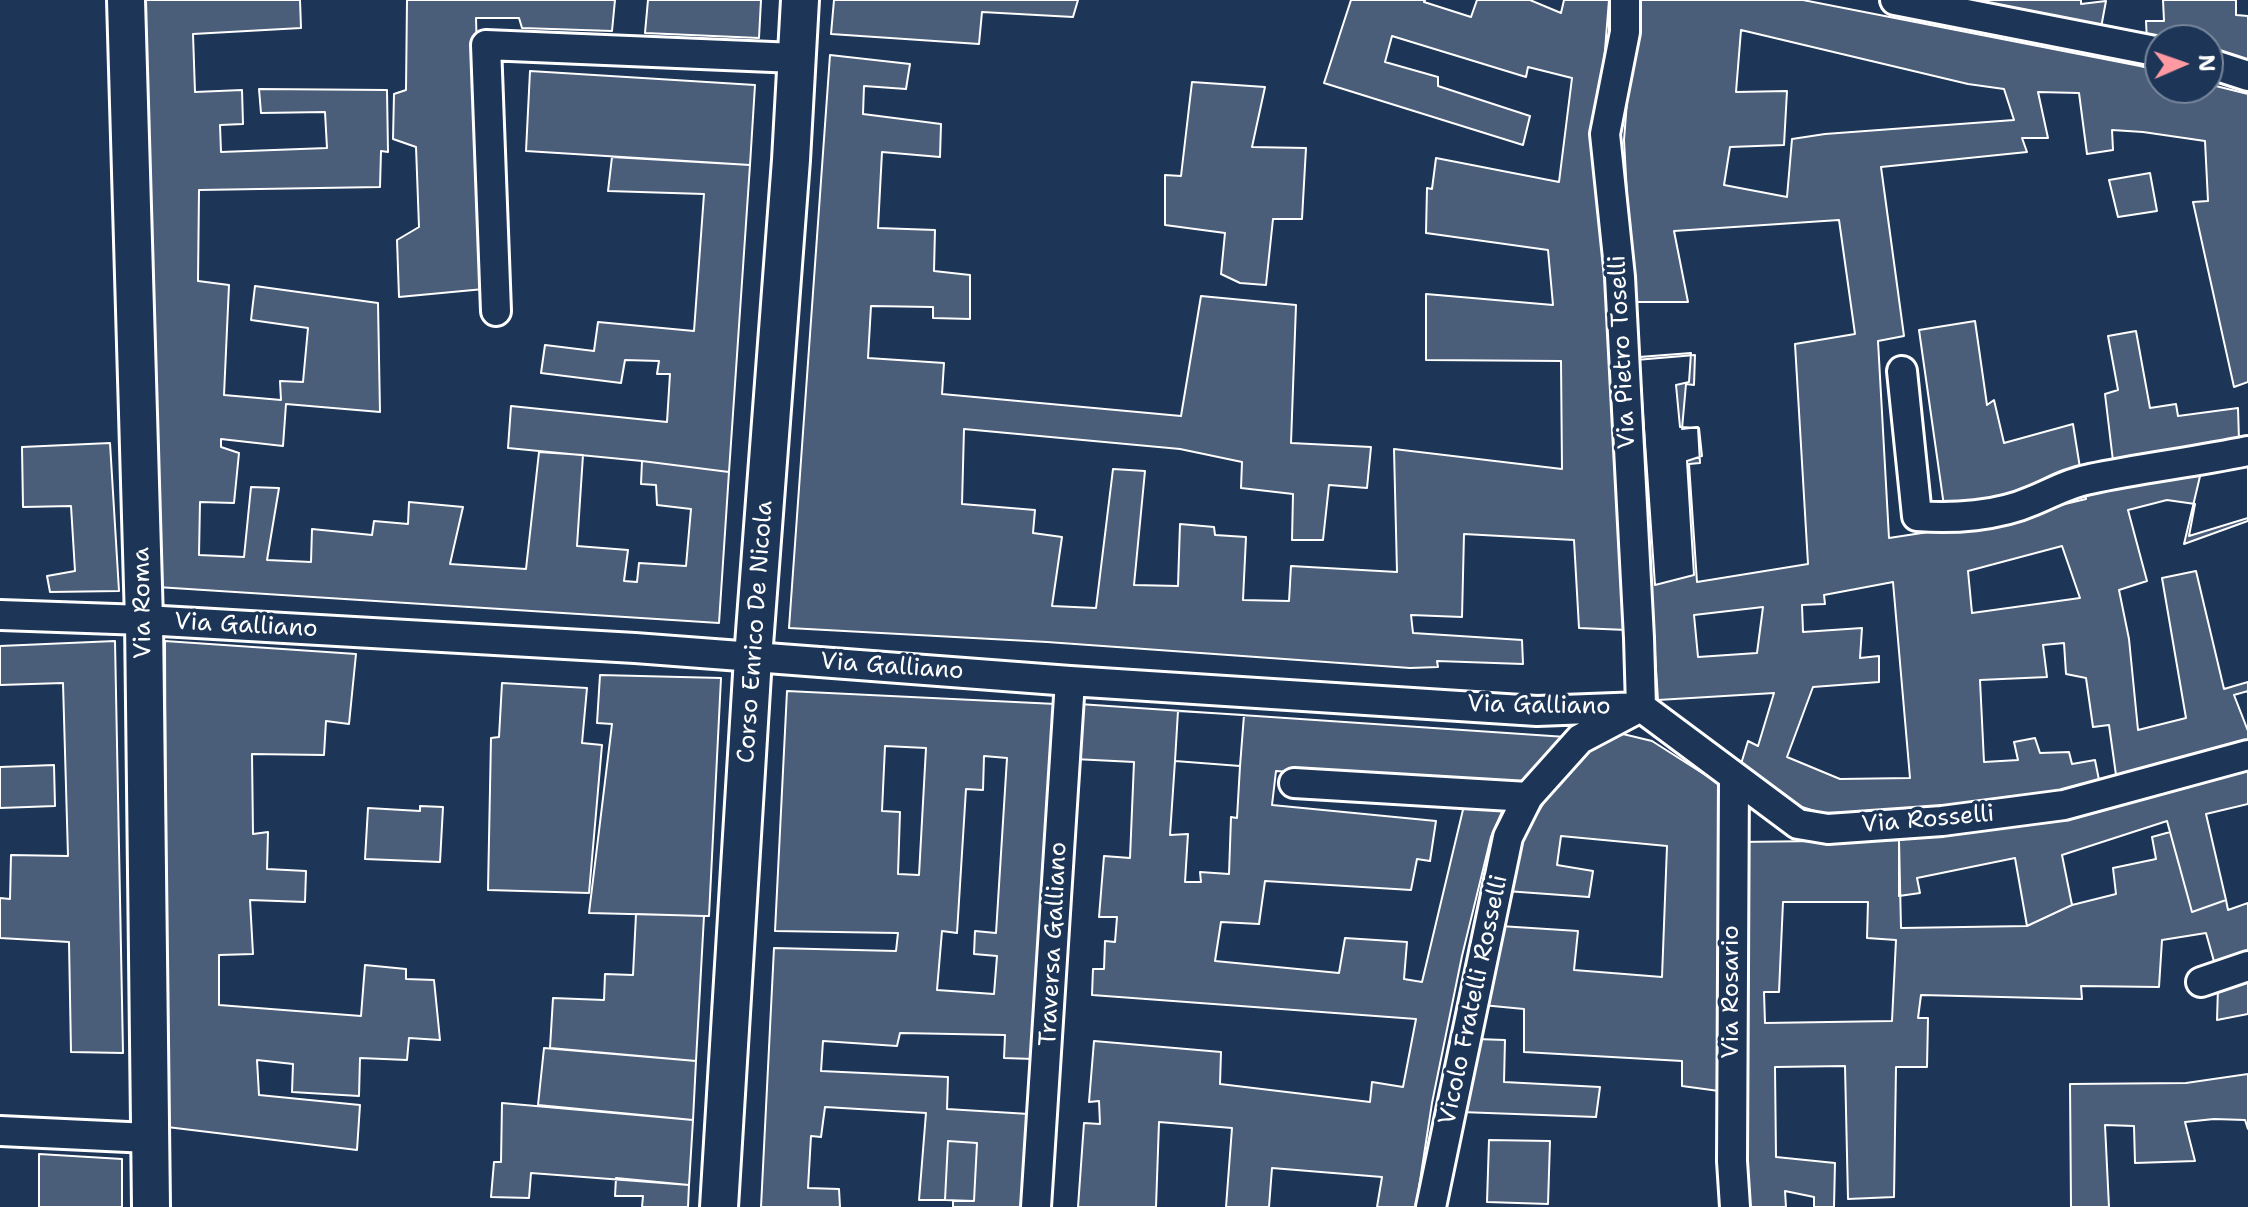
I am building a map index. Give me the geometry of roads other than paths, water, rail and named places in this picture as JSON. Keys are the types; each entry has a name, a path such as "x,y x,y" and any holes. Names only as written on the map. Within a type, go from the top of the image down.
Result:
{"street":[{"name":"Via Roma","path":"126,0 144,620 151,1207"},
{"name":"Corso Enrico De Nicola","path":"719,1207 753,658 800,0"},
{"name":"Via Pietro Toselli","path":"1625,0 1625,32 1605,134 1620,277 1641,707"},
{"path":"1895,0 2144,49"},
{"path":"496,311 486,45 796,58"},
{"path":"2224,68 2248,76"},
{"path":"1902,371 1917,516 1939,518 1990,512 2032,502 2057,487 2089,479 2248,451"},
{"name":"Via Galliano","path":"0,615 144,620 635,648 1070,681 1537,711 1641,707"},
{"name":"Traversa Galliano","path":"1036,1207 1070,681"},
{"name":"Via Rosselli","path":"1641,707 1798,824 1828,829 1942,821 2064,805 2248,755"},
{"name":"Vicolo Fratelli Rosselli","path":"1431,1207 1508,837 1528,797 1580,739 1641,707"},
{"name":"Via Rosario","path":"1734,777 1732,1098 1735,1207"},
{"path":"1294,783 1528,797"},
{"path":"2201,982 2248,966"},
{"path":"0,1131 149,1138"}]}
